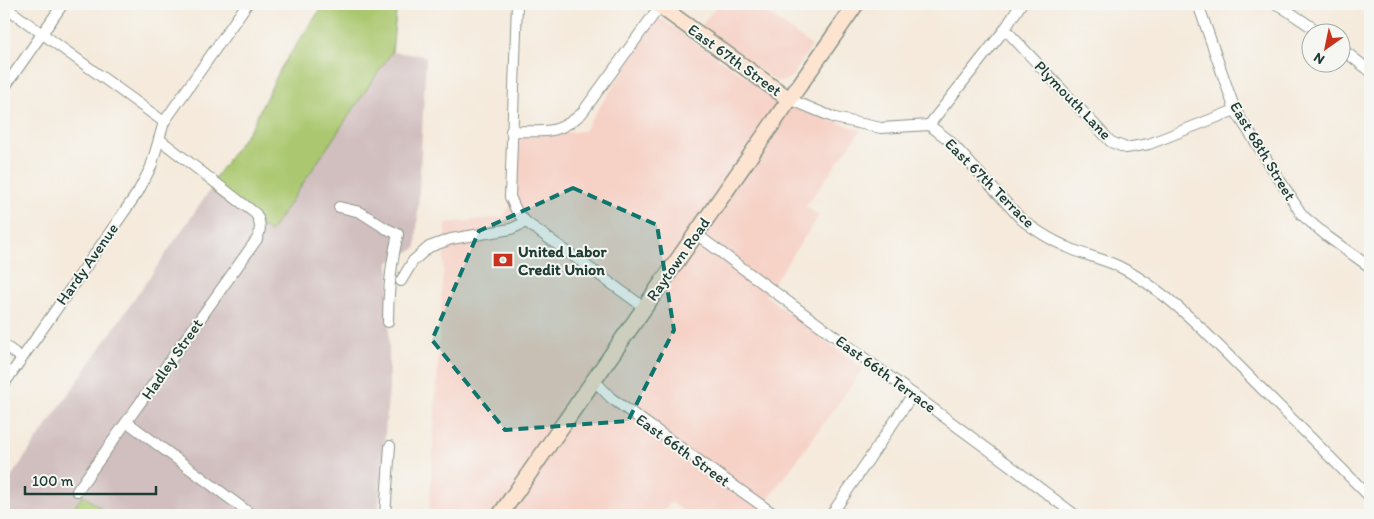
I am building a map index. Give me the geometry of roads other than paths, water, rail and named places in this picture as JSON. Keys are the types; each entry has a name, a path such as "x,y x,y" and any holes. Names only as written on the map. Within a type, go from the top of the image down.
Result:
{"main road":[{"name":"Raytown Road","path":"500,515 856,4"},
{"name":"East 67th Street","path":"658,5 790,99"}],"street":[{"path":"4,88 63,4"},
{"path":"4,6 164,122 247,4"},
{"path":"517,4 510,197 517,212 526,222 644,308"},
{"path":"790,99 835,118 881,128 930,124 1005,29 1021,4"},
{"name":"East 68th Street","path":"1198,4 1235,110 1302,215 1328,237 1370,267"},
{"path":"1276,4 1304,22"},
{"path":"511,131 555,131 571,124 582,114 658,5"},
{"name":"Plymouth Lane","path":"1005,29 1111,142 1126,148 1150,144 1235,110"},
{"path":"1352,57 1370,71"},
{"name":"Hardy Avenue","path":"4,384 138,192 150,167 164,122"},
{"name":"East 67th Terrace","path":"930,124 950,140 1021,219 1067,248 1119,266 1178,306 1370,498"},
{"name":"Hadley Street","path":"77,491 257,239 261,228 256,214 159,139"},
{"path":"340,207 360,212 398,234 388,289 388,322"},
{"path":"401,281 412,261 428,246 451,239 511,229 526,222"},
{"name":"East 66th Terrace","path":"696,234 1075,515"},
{"path":"4,344 22,358"},
{"name":"East 66th Street","path":"594,380 611,398 775,515"},
{"path":"832,515 913,394"},
{"path":"127,422 252,515"},
{"path":"385,515 390,446"}],"place":[{"name":"United Labor Credit Union","path":"503,260"}]}
